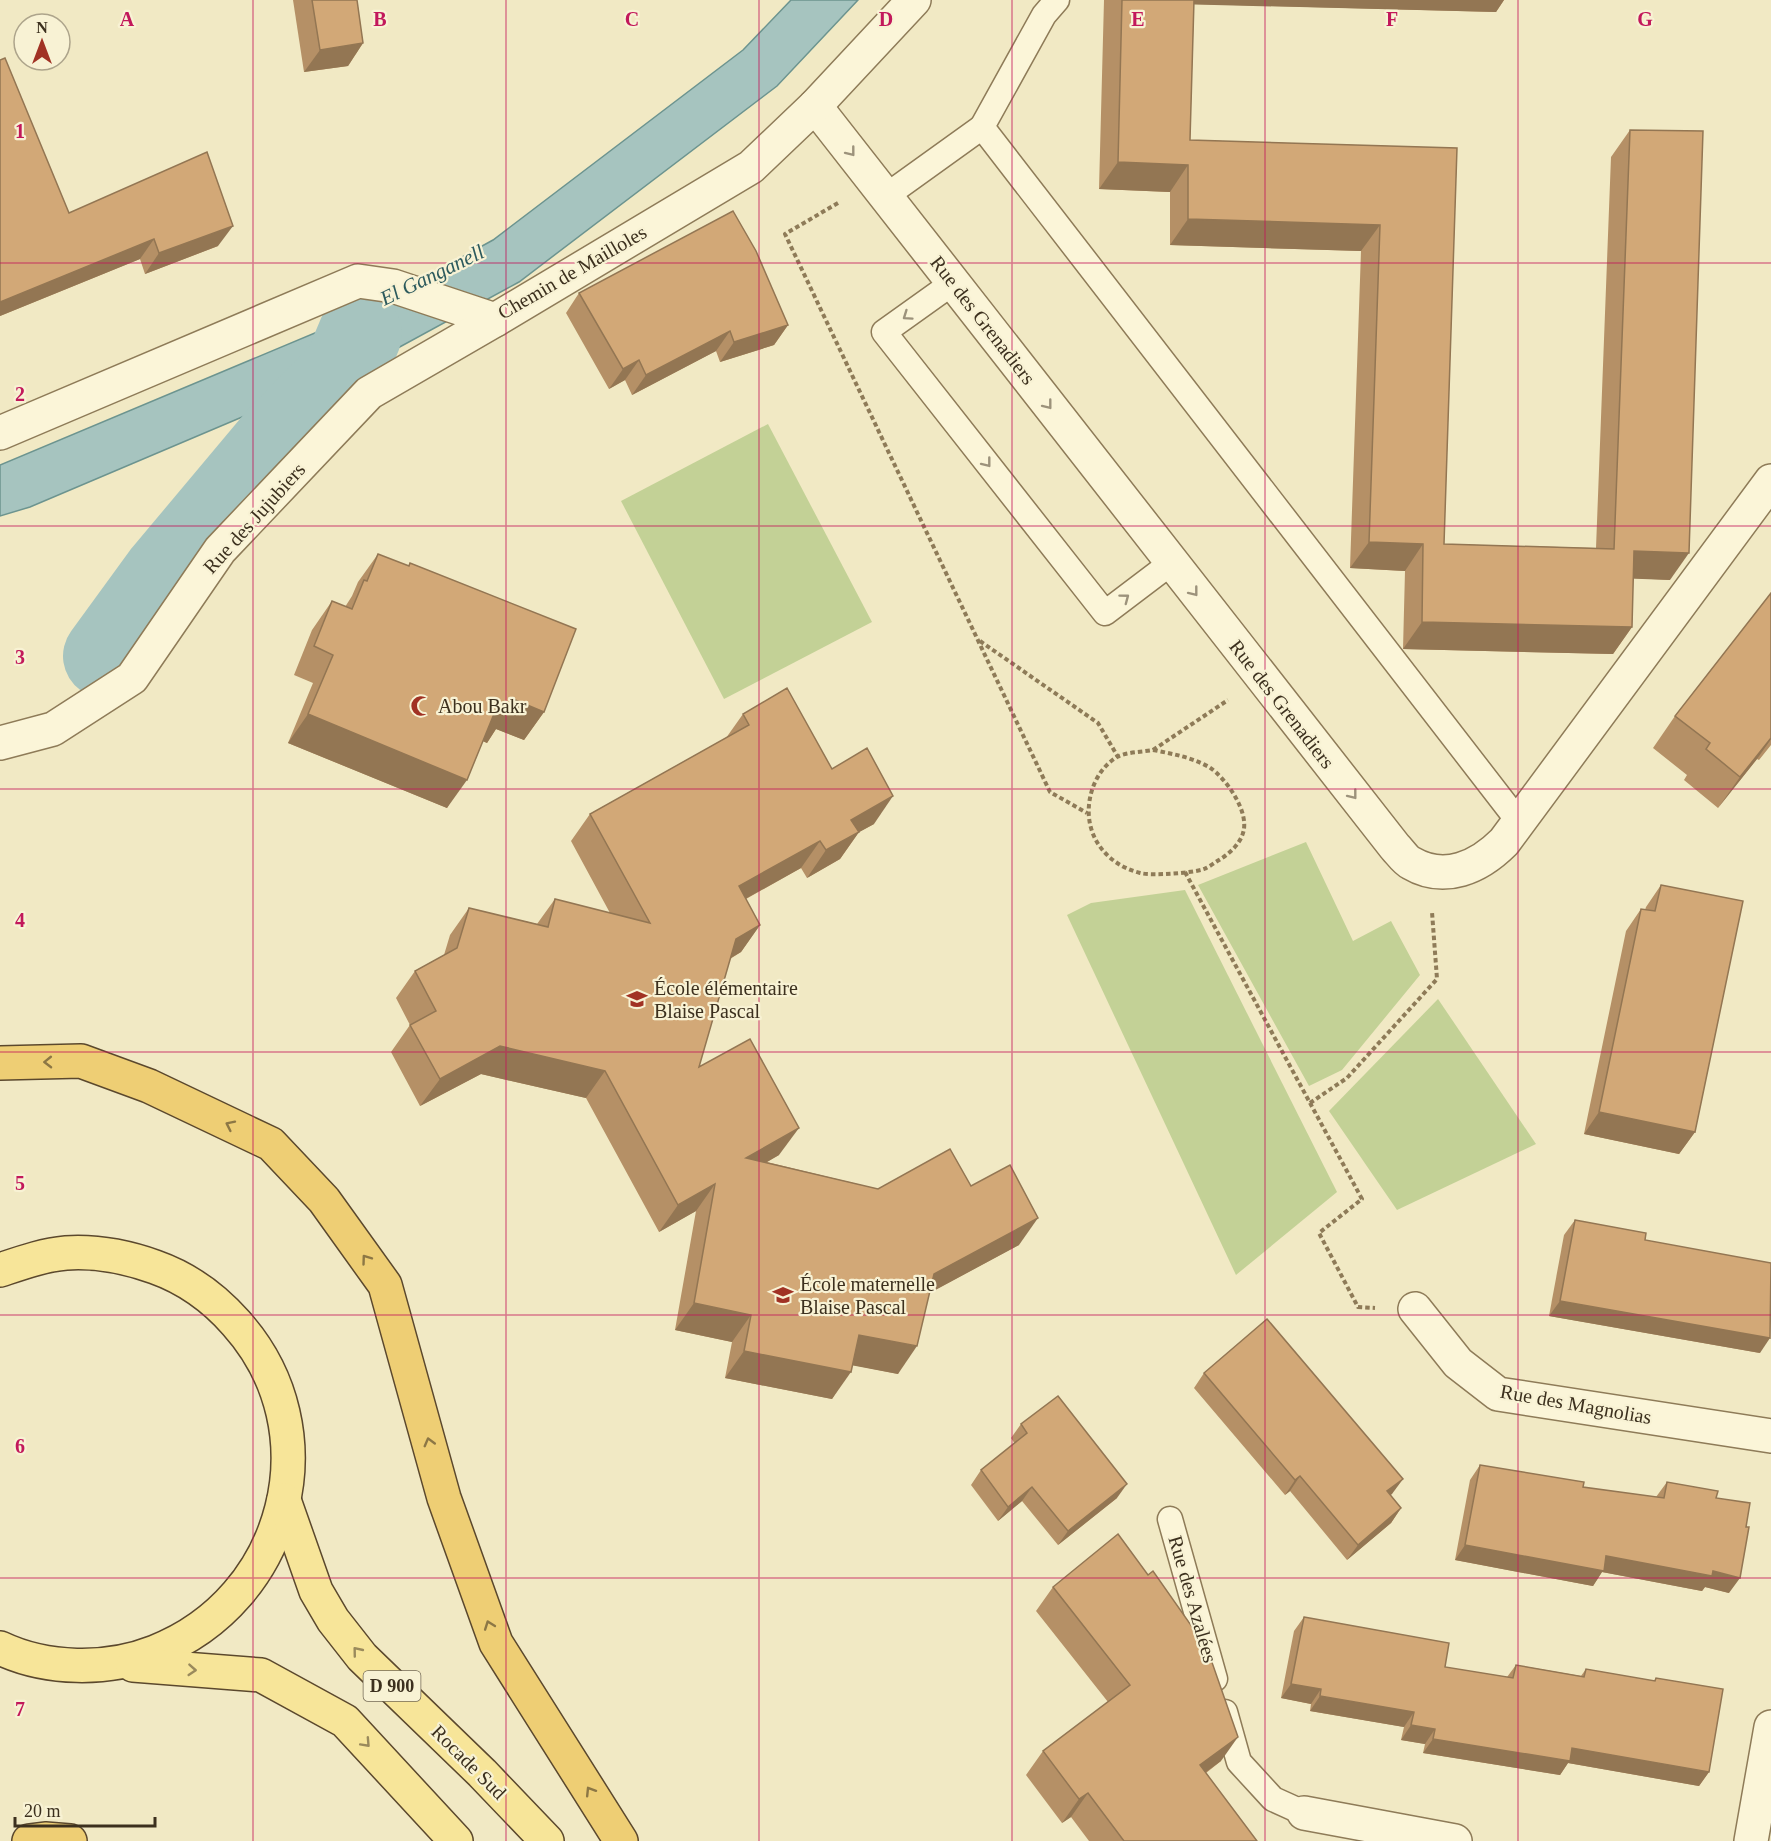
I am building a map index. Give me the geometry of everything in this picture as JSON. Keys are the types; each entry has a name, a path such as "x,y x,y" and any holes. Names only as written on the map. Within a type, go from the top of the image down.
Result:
{"highway":[{"path":"0,1063 81,1061 149,1086 271,1144 324,1200 385,1285 444,1498 496,1643 621,1841"},
{"path":"29,1841 45,1839 69,1841"}],"main road":[{"path":"0,1270 32,1259 67,1253 101,1254 135,1260 168,1272 198,1289 216,1303 248,1336 266,1366 279,1397 287,1431 288,1466 284,1500 276,1531 263,1559 246,1586 225,1609 200,1629 174,1645 144,1657 113,1664 64,1665 15,1655 0,1648"},
{"name":"Rocade Sud","path":"284,1500 316,1591 333,1620 362,1657 482,1773 547,1841"},
{"name":"D 900","path":"113,1664 261,1675 345,1720 456,1841"}],"street":[{"name":"Chemin de Mailloles","path":"0,433 320,295 358,281 393,286 485,317 751,167 815,106 914,0"},
{"name":"Rue des Grenadiers","path":"815,106 1261,679 1395,847 1410,863 1429,871"},
{"name":"Rue des Jujubiers","path":"0,743 53,729 132,678 220,550 369,393 485,317"},
{"path":"1429,871 1451,873 1472,867 1490,856 1519,822 1771,481"},
{"name":"Rue des Magnolias","path":"1415,1309 1458,1364 1497,1394 1771,1436"},
{"path":"1751,1841 1771,1727"},
{"name":"Rue des Azalées","path":"1304,1813 1455,1841"}],"lane":[{"path":"880,189 982,126 1044,15 1057,0"},
{"path":"982,126 1519,822"},
{"path":"954,282 884,332 1105,613 1172,563"},
{"name":"Rue des Azalées","path":"1170,1519 1239,1762 1273,1799 1304,1813"}],"path":[{"path":"880,189 785,234 1050,792 1087,813"},
{"path":"979,641 1098,723 1118,757"},
{"path":"1153,750 1190,757 1212,769 1232,790 1244,815 1243,833 1230,854 1204,869 1141,874 1112,861 1092,835 1087,813 1092,789 1100,772 1118,757 1153,750 1261,679"},
{"path":"1310,1103 1347,1078 1437,980 1429,871"},
{"path":"1185,872 1362,1199 1319,1233 1358,1307 1415,1309"}],"green space":[{"path":"768,424 872,622 724,699 621,501"},
{"path":"1306,842 1353,941 1391,921 1420,975 1342,1070 1309,1086 1198,885"},
{"path":"1185,890 1337,1192 1236,1275 1067,915 1091,903"},
{"path":"1438,999 1536,1144 1397,1210 1329,1111"}],"water":[{"name":"El Ganganell","path":"791,0 858,0 777,86 519,282 374,361 30,507 0,516 0,465 353,317 493,240 743,50"}],"building":[{"path":"312,0 357,0 363,43 320,50"},
{"path":"1122,0 1194,0 1190,140 1457,148 1444,544 1614,549 1630,130 1703,131 1689,553 1634,551 1632,627 1422,622 1423,544 1369,542 1380,225 1188,219 1188,165 1118,162"},
{"path":"5,58 69,213 207,152 233,226 159,253 154,239 0,302 0,60"},
{"path":"733,211 756,251 788,325 734,342 730,331 646,375 639,360 623,369 579,293"},
{"name":"Abou Bakr","path":"378,554 409,566 410,563 576,629 544,712 513,699 507,714 496,709 467,780 308,714 333,655 314,646 332,601 352,609"},
{"path":"1771,593 1771,738 1740,777 1706,749 1710,743 1675,716"},
{"path":"787,688 832,769 867,748 893,796 851,820 859,832 826,850 820,841 739,886 760,925 736,939 699,1067 750,1039 799,1128 746,1158 878,1189 950,1149 971,1186 1010,1165 1038,1218 934,1274 917,1346 859,1335 851,1372 744,1351 751,1315 694,1303 715,1184 678,1205 605,1071 500,1046 440,1079 410,1025 436,1011 415,971 457,948 469,908 548,927 555,899 650,923 590,814 749,725 743,714"},
{"path":"1661,885 1743,901 1695,1132 1599,1112 1641,909 1655,911"},
{"path":"1575,1220 1646,1233 1645,1240 1771,1263 1770,1338 1560,1301"},
{"path":"1267,1319 1403,1479 1387,1491 1401,1508 1358,1545 1300,1476 1295,1480 1204,1373"},
{"path":"1058,1396 1127,1484 1068,1531 1032,1487 1008,1507 981,1470 1027,1433 1021,1424"},
{"path":"1480,1465 1584,1482 1583,1487 1664,1498 1667,1482 1718,1491 1716,1498 1750,1503 1746,1527 1749,1527 1740,1578 1713,1571 1712,1576 1606,1556 1604,1571 1465,1545"},
{"path":"1118,1534 1148,1575 1153,1571 1207,1648 1238,1737 1200,1765 1257,1841 1124,1841 1088,1793 1079,1799 1043,1751 1130,1685 1053,1587"},
{"path":"1304,1617 1449,1643 1445,1667 1513,1678 1516,1665 1584,1677 1586,1669 1655,1681 1656,1678 1723,1689 1709,1772 1572,1748 1570,1761 1433,1739 1435,1729 1411,1725 1414,1712 1320,1696 1321,1689 1291,1684"}],"waterway":[{"path":"105,656 164,575 278,439 345,370 360,334"}],"place":[{"name":"Abou Bakr","path":"421,706"},
{"name":"École élémentaire Blaise Pascal","path":"637,999"},
{"name":"École maternelle Blaise Pascal","path":"783,1295"}]}
